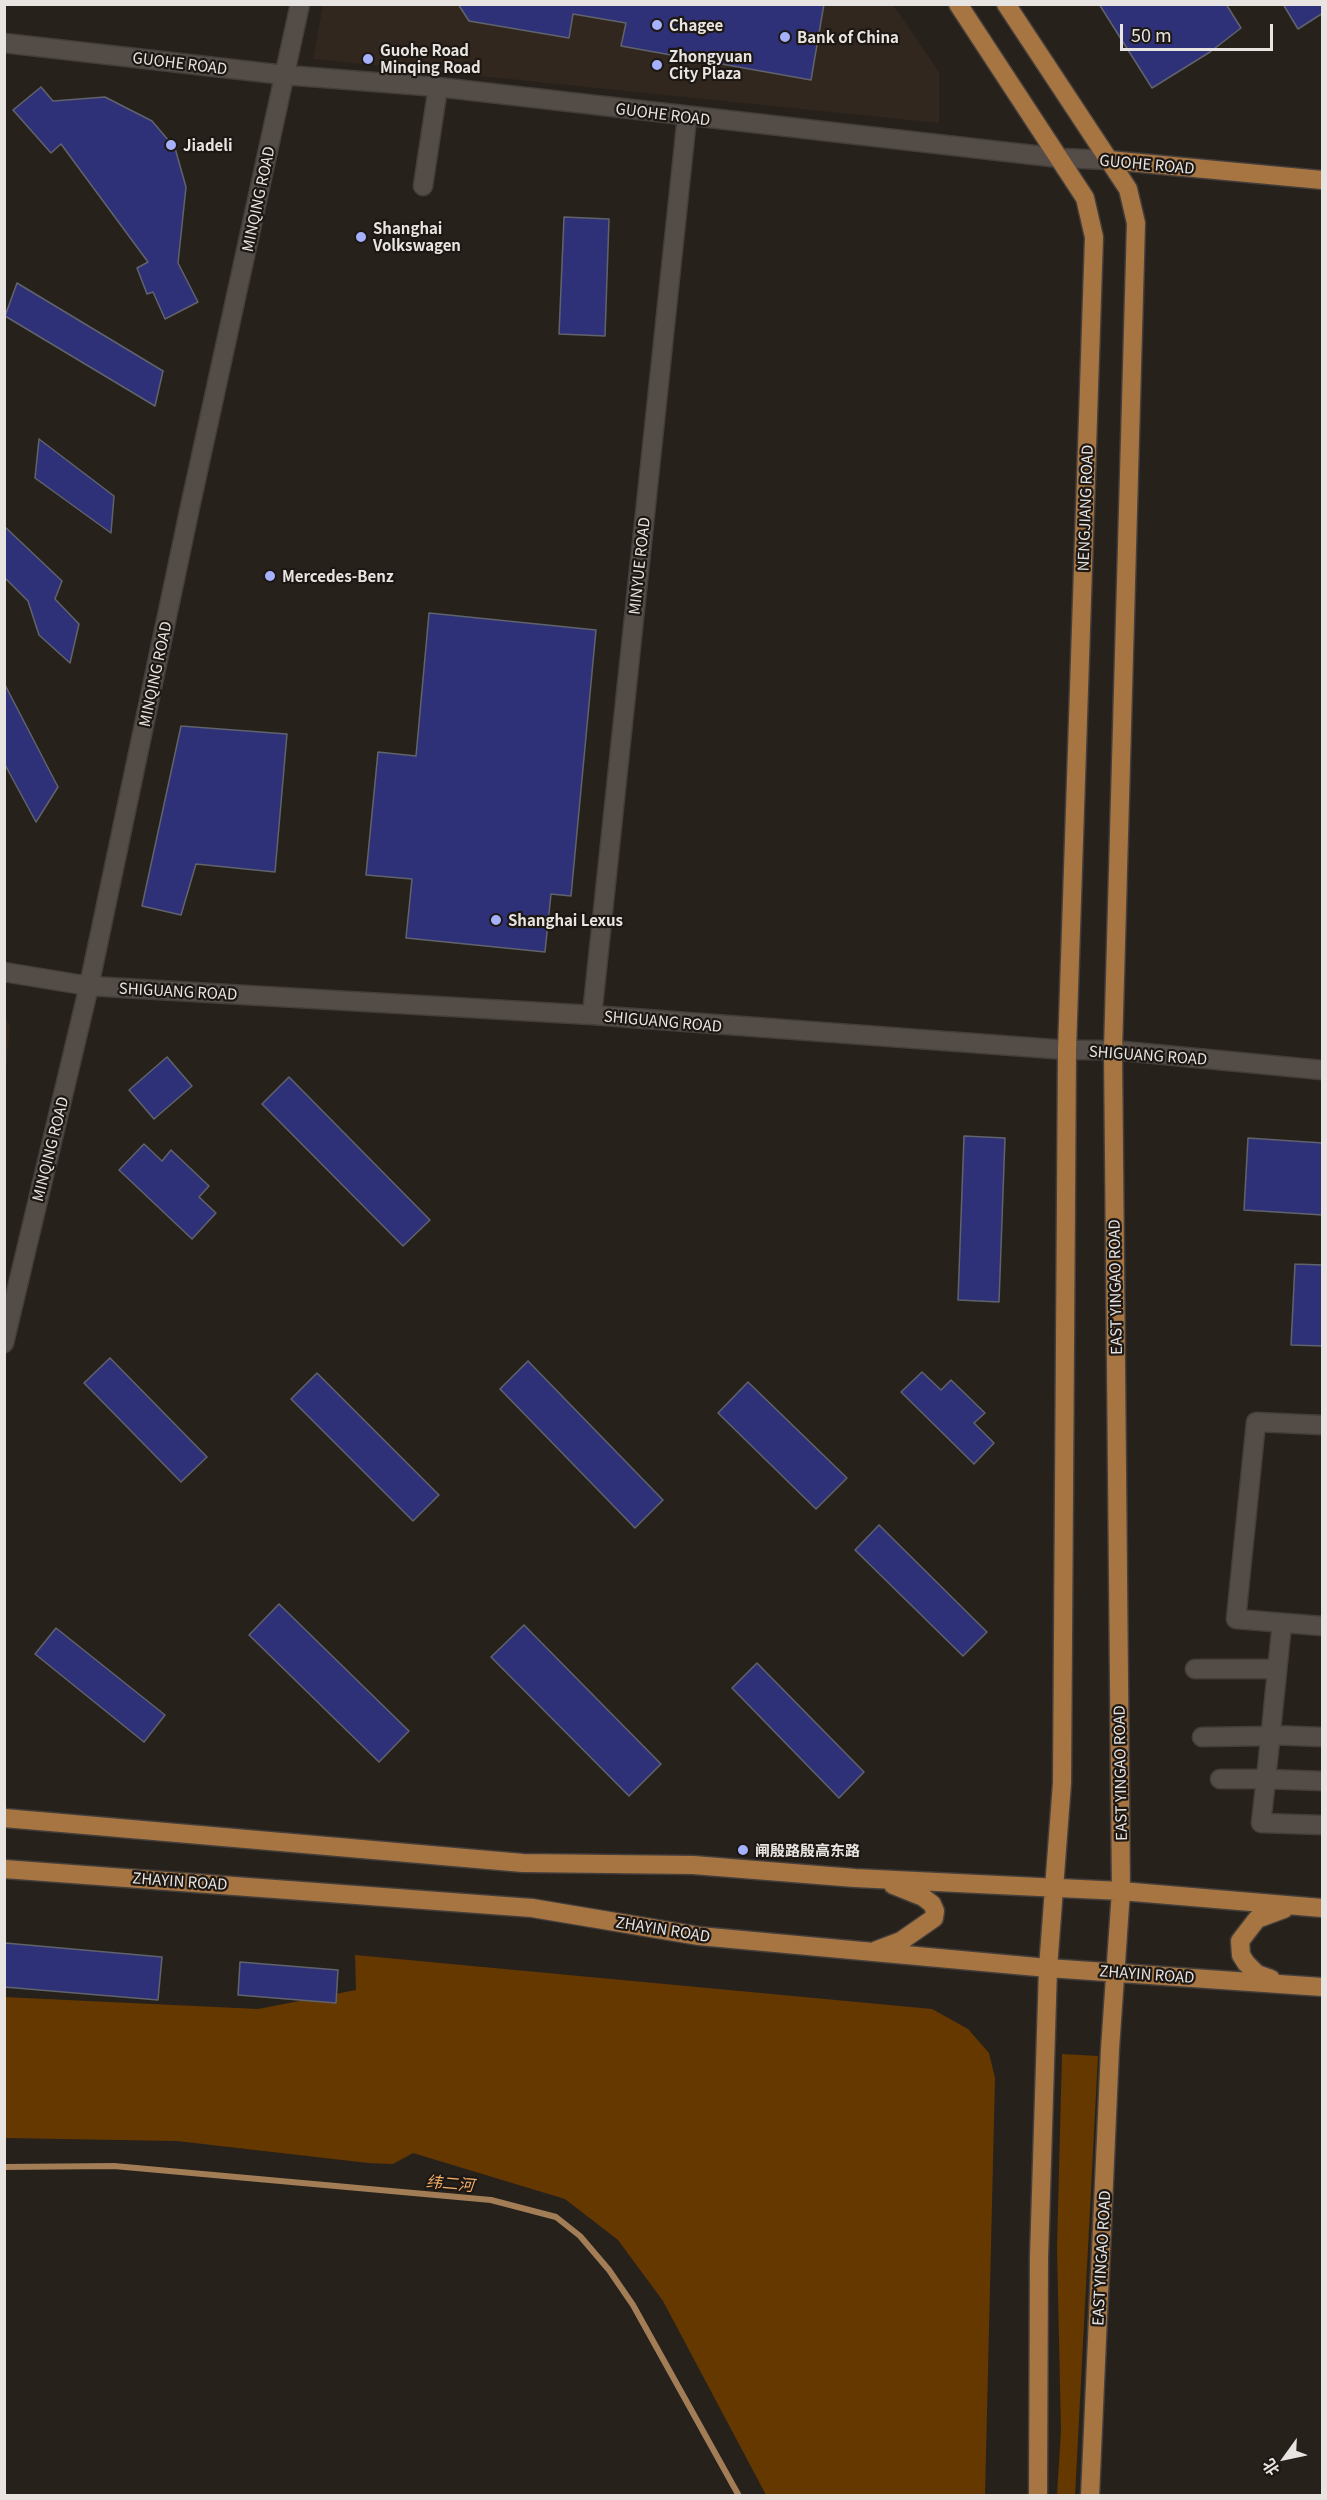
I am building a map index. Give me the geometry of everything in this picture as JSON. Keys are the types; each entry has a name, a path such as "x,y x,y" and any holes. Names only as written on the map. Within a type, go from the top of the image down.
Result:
{"main road":[{"name":"NENGJIANG ROAD","path":"958,4 1085,198 1094,237 1067,1050"},
{"path":"1006,4 1128,189 1136,223 1113,1050"},
{"name":"GUOHE ROAD","path":"1109,160 1323,180"},
{"path":"1038,2496 1039,2257 1048,1968 1062,1783 1067,1050"},
{"name":"EAST YINGAO ROAD","path":"1090,2496 1110,2049 1118,1972 1122,1891 1113,1050"},
{"path":"4,1817 26,1821 524,1863 693,1865 855,1878 1122,1891 1323,1908"},
{"name":"ZHAYIN ROAD","path":"4,1869 532,1908 699,1936 1048,1968 1323,1987"},
{"path":"855,1878 910,1891 932,1904 935,1911 934,1918 916,1931 872,1952"},
{"path":"1290,1984 1257,1974 1241,1954 1240,1941 1257,1919 1268,1912 1294,1906"}],"street":[{"name":"MINQING ROAD","path":"4,1343 10,1284 89,986 190,507 300,4"},
{"name":"GUOHE ROAD","path":"4,43 285,75 438,87 1060,158 1109,160"},
{"path":"423,186 438,87"},
{"name":"MINYUE ROAD","path":"592,1015 687,117"},
{"name":"SHIGUANG ROAD","path":"4,972 89,986 592,1015 1067,1050 1113,1050 1323,1070"},
{"path":"1323,1425 1256,1422 1236,1619 1323,1626"},
{"path":"1282,1623 1262,1823 1323,1825"},
{"path":"1195,1669 1277,1669"},
{"path":"1202,1737 1270,1735 1323,1737"},
{"path":"1220,1779 1323,1781"}],"shaded area":[{"name":"Zhongyuan City Plaza","path":"323,5 893,5 939,72 939,123 313,59"},
{"path":"5,1014 10,1026 5,1083"},
{"path":"355,1955 932,2009 968,2029 989,2053 995,2078 985,2495 766,2495 663,2301 618,2240 565,2199 413,2153 393,2164 177,2141 5,2138 4,1997 258,2009 356,1990"},
{"path":"1062,2054 1098,2056 1075,2496 1057,2495 1061,2431 1057,2248"}],"building":[{"path":"458,4 824,4 811,80 621,46 626,23 573,14 569,38 469,21"},
{"path":"1099,4 1226,4 1241,28 1210,52 1152,88"},
{"path":"1283,4 1323,4 1323,13 1298,29"},
{"path":"41,87 53,101 105,97 152,121 175,148 186,187 178,263 198,302 165,319 153,292 147,294 137,268 148,262 61,144 51,153 13,110"},
{"path":"564,217 609,219 605,336 559,334"},
{"path":"17,283 163,371 155,406 5,316"},
{"path":"39,439 114,496 111,533 35,478"},
{"path":"4,526 62,581 55,599 79,624 70,663 39,635 28,601 4,577"},
{"path":"429,613 596,630 571,896 551,894 545,952 406,938 412,879 366,875 378,752 416,756"},
{"path":"4,683 58,787 36,822 4,763"},
{"path":"181,726 287,734 275,872 196,864 181,915 142,906"},
{"path":"167,1057 192,1086 154,1119 129,1090"},
{"path":"289,1077 430,1220 403,1246 262,1104"},
{"path":"964,1136 1005,1138 999,1302 958,1300"},
{"path":"1248,1138 1323,1143 1323,1215 1244,1210"},
{"path":"144,1144 162,1161 171,1150 209,1186 199,1197 216,1213 192,1239 119,1170"},
{"path":"1295,1264 1323,1265 1323,1346 1291,1345"},
{"path":"110,1358 207,1457 181,1482 84,1383"},
{"path":"528,1361 663,1500 635,1528 500,1389"},
{"path":"922,1372 941,1390 951,1380 985,1413 974,1423 994,1443 974,1464 901,1392"},
{"path":"317,1373 439,1495 413,1521 291,1399"},
{"path":"748,1382 847,1478 816,1509 718,1413"},
{"path":"879,1525 987,1632 963,1656 855,1550"},
{"path":"279,1604 409,1731 379,1762 249,1635"},
{"path":"524,1625 661,1764 629,1796 491,1657"},
{"path":"56,1628 165,1715 144,1742 35,1654"},
{"path":"757,1663 864,1772 839,1798 732,1688"},
{"path":"5,1943 162,1957 158,2000 4,1987"},
{"path":"240,1962 338,1970 336,2003 238,1995"}],"waterway":[{"name":"纬二河","path":"4,2167 114,2166 491,2200 556,2217 580,2236 609,2270 633,2305 739,2496"}],"place":[{"name":"Chagee","path":"657,25"},
{"name":"Bank of China","path":"785,37"},
{"name":"Guohe Road Minqing Road","path":"368,59"},
{"name":"Zhongyuan City Plaza","path":"657,65"},
{"name":"Jiadeli","path":"171,145"},
{"name":"Shanghai Volkswagen","path":"361,237"},
{"name":"Mercedes-Benz","path":"270,576"},
{"name":"Shanghai Lexus","path":"496,920"},
{"name":"闸殷路殷高东路","path":"743,1850"}]}
